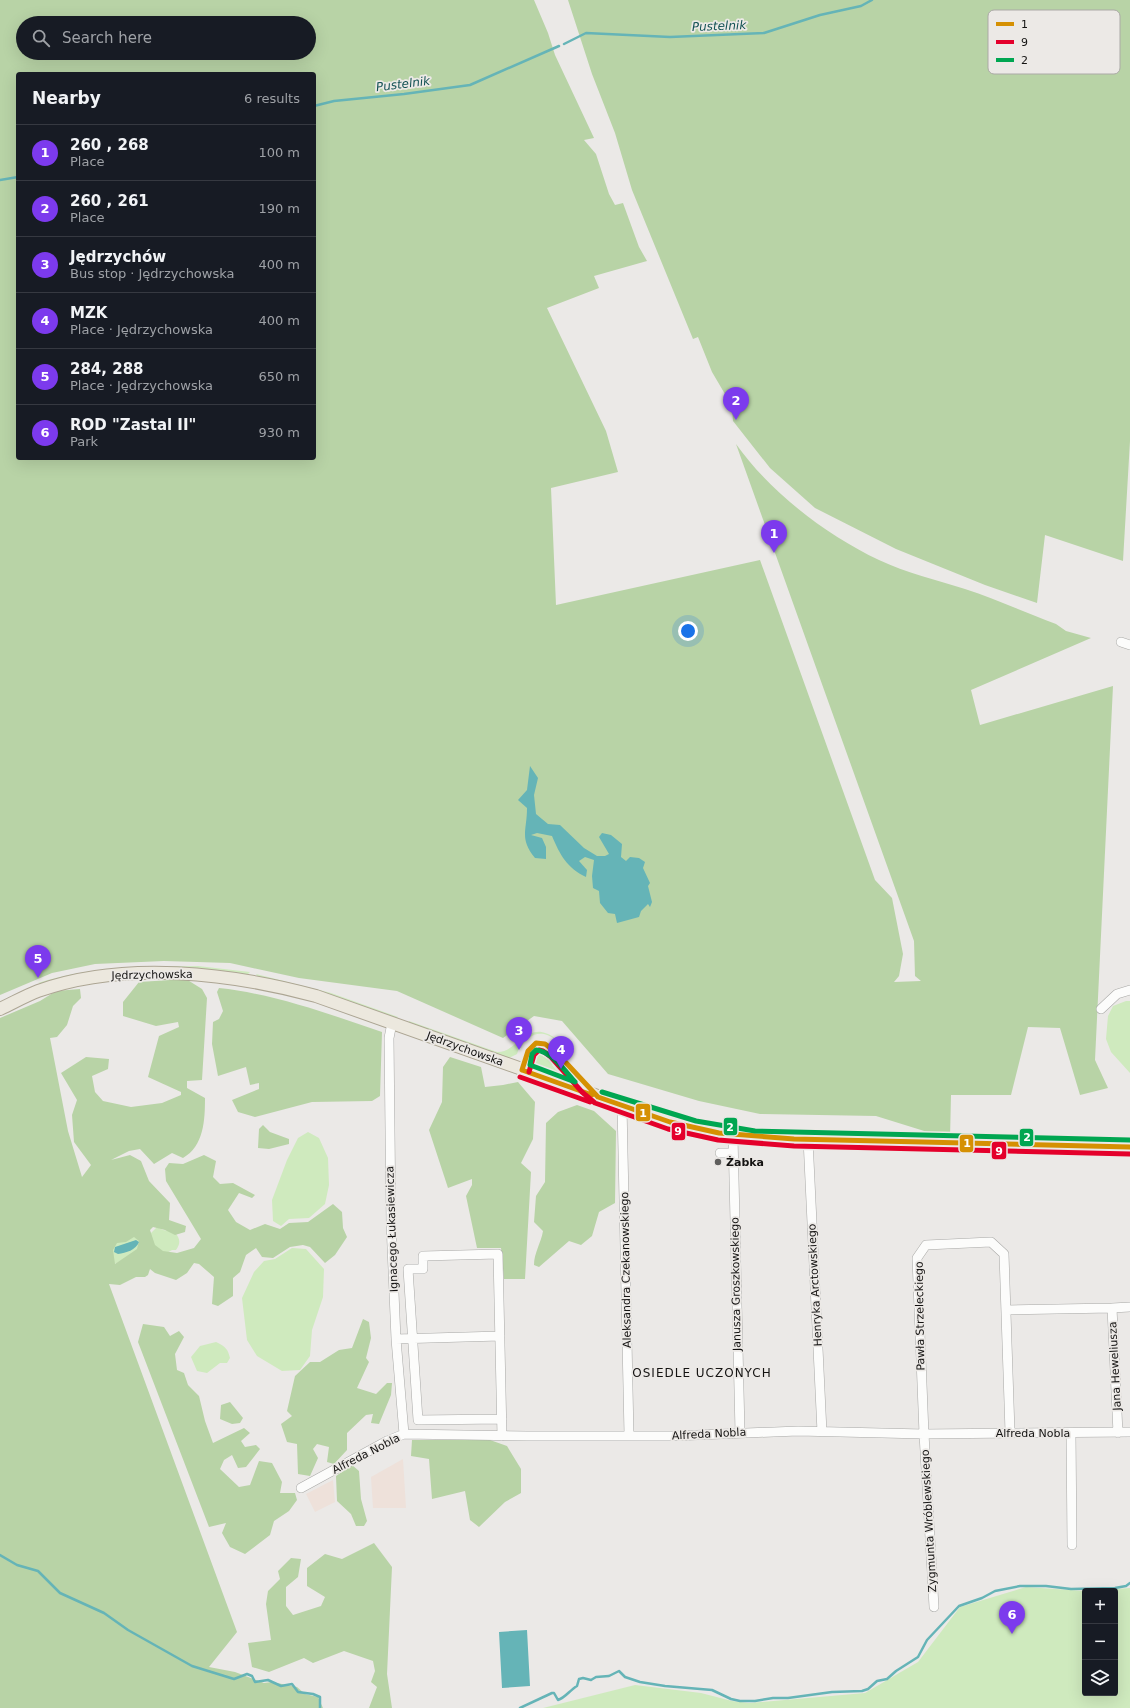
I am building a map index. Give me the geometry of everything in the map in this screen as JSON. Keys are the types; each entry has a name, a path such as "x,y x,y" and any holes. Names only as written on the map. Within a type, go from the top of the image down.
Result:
{"main road":[{"name":"Jędrzychowska","path":"0,1009 38,991 59,985 115,975 160,974 219,976 261,982 316,996 622,1105 682,1125 733,1136 1130,1147"}],"street":[{"path":"1102,1009 1117,994 1130,990"},
{"name":"Ignacego Łukasiewicza","path":"392,1023 388,1038 391,1223 396,1339 404,1434"},
{"name":"Aleksandra Czekanowskiego","path":"622,1105 629,1435"},
{"name":"Janusza Groszkowskiego","path":"733,1136 740,1432"},
{"name":"Henryka Arctowskiego","path":"808,1139 822,1432"},
{"path":"720,1153 733,1153"},
{"name":"Pawła Strzeleckiego","path":"924,1434 917,1258 926,1245 991,1242 1004,1254 1010,1432"},
{"path":"502,1419 418,1420 408,1269 423,1269 422,1256 498,1254 502,1419 502,1436"},
{"path":"1112,1308 1130,1307"},
{"name":"Jana Heweliusza","path":"1007,1310 1112,1308 1118,1432"},
{"path":"396,1339 500,1336"},
{"name":"Alfreda Nobla","path":"301,1488 387,1441 404,1434 502,1436 673,1436 740,1432 924,1434 1130,1432"},
{"path":"1071,1433 1072,1545"},
{"name":"Zygmunta Wróblewskiego","path":"924,1434 934,1607"}],"shaded area":[{"path":"403,1459 406,1508 373,1508 371,1477"},
{"path":"333,1480 335,1502 315,1512 306,1494"}],"green space":[{"path":"0,0 534,0 548,33 555,55 594,138 584,140 596,154 609,194 615,205 623,203 639,247 647,261 594,276 599,288 547,308 606,431 618,472 551,488 556,605 760,560 875,880 892,898 903,954 899,976 894,982 921,981 915,976 914,941 736,444 765,479 800,511 819,525 859,550 900,569 977,593 1056,624 1066,631 1091,638 971,690 980,725 1113,686 1095,1060 1108,1088 1080,1095 1060,1028 1028,1027 1011,1095 951,1095 950,1139 876,1116 760,1114 699,1101 608,1074 562,1021 534,1016 503,1038 397,991 299,978 230,963 164,961 95,964 52,973 0,995"},
{"path":"568,0 1130,0 1130,441 1123,561 1045,535 1037,603 985,585 896,549 815,508 770,468 733,421 732,406 712,372 698,337 693,339 632,190 615,133 592,74"},
{"path":"198,966 250,972 247,975 232,973 44,984 38,983 58,977 98,970 138,967"},
{"path":"256,974 331,993 398,1017 397,1018 258,977"},
{"path":"186,979 202,989 207,998 202,1080 187,1081 187,1088 205,1098 204,1123 199,1140 195,1147 183,1158 172,1153 154,1164 140,1149 129,1151 111,1160 130,1155 141,1161 149,1181 170,1203 169,1220 186,1226 185,1232 175,1235 165,1230 153,1227 150,1230 155,1245 163,1251 177,1253 194,1248 201,1239 166,1181 165,1169 169,1163 183,1164 204,1155 216,1161 213,1177 220,1184 233,1183 255,1195 252,1198 239,1193 228,1210 236,1222 250,1230 265,1224 280,1229 289,1223 308,1222 333,1204 342,1212 343,1228 347,1237 335,1255 325,1263 310,1247 303,1245 290,1247 273,1258 262,1257 256,1248 246,1255 240,1272 233,1278 233,1296 218,1306 212,1304 214,1277 199,1264 194,1263 187,1273 176,1280 155,1273 150,1269 148,1275 145,1277 136,1277 120,1285 109,1284 237,1632 209,1667 235,1672 264,1683 272,1682 297,1687 305,1694 318,1697 323,1708 0,1708 0,1018 40,1001 56,991 80,989 81,998 73,1006 67,1025 57,1037 50,1038 68,1131 82,1177 91,1165 74,1142 72,1115 77,1100 61,1073 86,1057 109,1059 108,1069 92,1076 95,1092 103,1101 131,1107 162,1103 181,1095 181,1092 148,1077 159,1036 179,1027 178,1022 156,1026 123,1016 123,1002 139,982","holes":["134,1237 139,1241 137,1249 115,1264 113,1250 117,1243 126,1242"]},
{"path":"219,988 281,1000 382,1032 380,1096 372,1101 312,1102 255,1117 238,1112 232,1100 259,1089 259,1083 250,1085 246,1067 218,1076 212,1044 213,1022 219,1019 223,1011 217,992"},
{"path":"1130,1001 1130,1073 1111,1052 1106,1039 1108,1016 1113,1006"},
{"path":"409,1021 497,1052 504,1051 530,1034 538,1032 546,1033 556,1039 544,1034 533,1035 527,1039 521,1048 519,1048 517,1054 507,1059 407,1025"},
{"path":"540,1048 550,1051 557,1061 552,1065 561,1076 567,1072 570,1075 570,1080 533,1068 530,1063 531,1053"},
{"path":"450,1057 481,1067 485,1087 518,1082 535,1102 533,1139 521,1163 531,1172 525,1279 504,1279 501,1248 477,1248 466,1196 472,1185 472,1179 448,1188 429,1130 442,1102 443,1067"},
{"path":"629,1100 691,1121 738,1130 915,1135 754,1133 722,1129 684,1121"},
{"path":"577,1105 594,1111 616,1131 615,1203 599,1212 592,1236 581,1245 569,1241 539,1267 534,1265 534,1261 543,1231 534,1222 536,1196 545,1182 546,1123 558,1112"},
{"path":"263,1125 270,1132 289,1139 289,1144 269,1149 258,1148 259,1129"},
{"path":"308,1132 319,1138 328,1158 329,1185 325,1204 309,1218 289,1219 281,1226 273,1221 272,1200 287,1160 298,1138"},
{"path":"157,1227 163,1230 175,1232 179,1241 179,1245 176,1250 172,1250 165,1254 153,1248 150,1234"},
{"path":"137,1236 141,1241 140,1250 113,1265 114,1259 109,1249 113,1243"},
{"path":"292,1248 306,1249 324,1269 323,1297 312,1330 310,1356 300,1370 282,1371 257,1356 247,1340 242,1298 254,1272 264,1261 275,1259"},
{"path":"363,1319 369,1322 371,1338 366,1358 369,1362 357,1388 376,1394 387,1383 392,1383 391,1395 379,1424 371,1423 373,1414 366,1415 347,1433 347,1450 334,1464 327,1462 329,1447 317,1444 313,1449 318,1458 310,1476 298,1474 297,1444 287,1442 281,1424 292,1416 287,1411 295,1376 310,1362 320,1362 339,1350 352,1348"},
{"path":"143,1324 164,1327 170,1336 179,1331 184,1337 175,1354 177,1370 184,1373 188,1385 199,1396 205,1421 213,1443 244,1428 250,1433 241,1441 245,1447 256,1445 260,1449 246,1467 238,1468 232,1455 224,1460 220,1469 239,1487 250,1485 259,1461 272,1463 282,1482 280,1493 295,1493 297,1500 289,1511 274,1521 270,1535 245,1554 230,1547 222,1533 226,1523 209,1527 138,1342"},
{"path":"216,1342 224,1346 227,1350 230,1358 227,1363 220,1363 207,1373 197,1371 191,1357 200,1346"},
{"path":"230,1402 243,1418 240,1423 232,1424 220,1419 221,1405"},
{"path":"412,1440 490,1440 507,1446 521,1469 521,1493 505,1502 479,1527 470,1520 465,1491 432,1499 429,1459 411,1456"},
{"path":"352,1465 359,1471 361,1499 367,1521 364,1526 356,1526 351,1514 337,1501 336,1476"},
{"path":"374,1543 392,1567 387,1674 392,1708 369,1708 377,1687 371,1682 375,1671 373,1661 344,1651 313,1663 304,1658 269,1672 252,1667 248,1643 271,1640 266,1604 268,1591 280,1579 278,1571 291,1558 301,1559 298,1577 286,1587 286,1606 293,1615 321,1606 325,1597 307,1586 307,1568 325,1554 342,1559"},
{"path":"1026,1587 1082,1591 1082,1696 1118,1696 1118,1589 1130,1588 1130,1708 543,1708 635,1685 701,1693 732,1701 749,1703 865,1693 918,1662 960,1607"}],"water":[{"path":"530,766 538,778 534,795 536,814 548,824 560,825 584,848 597,856 605,856 609,854 599,837 602,833 611,835 622,844 621,857 626,861 630,857 639,858 645,862 643,868 650,883 648,886 652,902 650,907 648,904 641,911 639,917 617,923 615,914 608,913 600,903 599,891 593,888 592,876 594,860 585,857 579,861 587,870 586,877 569,865 558,849 552,836 537,833 531,835 542,838 546,847 546,859 535,858 525,839 527,808 518,800 527,790"},
{"path":"136,1240 139,1242 138,1245 130,1251 118,1254 114,1252 115,1247"},
{"path":"527,1630 530,1686 502,1688 499,1632"}],"waterway":[{"name":"Pustelnik","path":"564,44 586,33 670,37 764,33 820,15 861,6 872,0"},
{"name":"Pustelnik","path":"316,106 334,101 404,94 470,85 559,46"},
{"name":"Pustelnik","path":"0,180 16,177"},
{"path":"0,1555 17,1565 38,1571 60,1593 104,1613 128,1630 192,1666 234,1679 247,1674 252,1676 255,1682 268,1680 281,1686 292,1684 298,1692 313,1694 320,1697 320,1708"},
{"path":"520,1708 552,1693 554,1693 558,1700 561,1699 577,1686 579,1679 583,1678 591,1680 596,1677 609,1676 619,1671 625,1677 640,1682 665,1686 712,1690 731,1699 740,1701 788,1698 832,1692 862,1691 868,1689 877,1681 887,1679 896,1671 918,1657 927,1640 959,1606 982,1598 995,1591 1020,1586 1046,1586 1071,1589 1115,1588 1126,1586 1130,1583"}],"transit line":[{"name":"1","path":"522,1070 528,1051 536,1043 545,1044 556,1052 598,1097 670,1122 719,1133 794,1139 1130,1147"},
{"name":"2","path":"536,1050 542,1051 553,1058 575,1082 530,1065 532,1054 536,1050"},
{"name":"9","path":"529,1072 534,1055 539,1050 543,1051 551,1057 582,1092 595,1103 668,1129 718,1140 794,1146 1130,1154"},
{"name":"1","path":"522,1070 592,1095"},
{"name":"9","path":"520,1077 590,1102"},
{"name":"2","path":"602,1092 696,1121 755,1131 1130,1140"}],"place":[{"name":"260 , 261","path":"736,420"},
{"name":"260 , 268","path":"774,553"},
{"name":"284, 288","path":"38,978"},
{"name":"Jędrzychów","path":"519,1050"},
{"name":"MZK","path":"561,1069"},
{"name":"Żabka","path":"718,1162"},
{"name":"ROD \"Zastal II\"","path":"1012,1634"}],"district":[{"name":"OSIEDLE UCZONYCH","path":"702,1373"}]}
